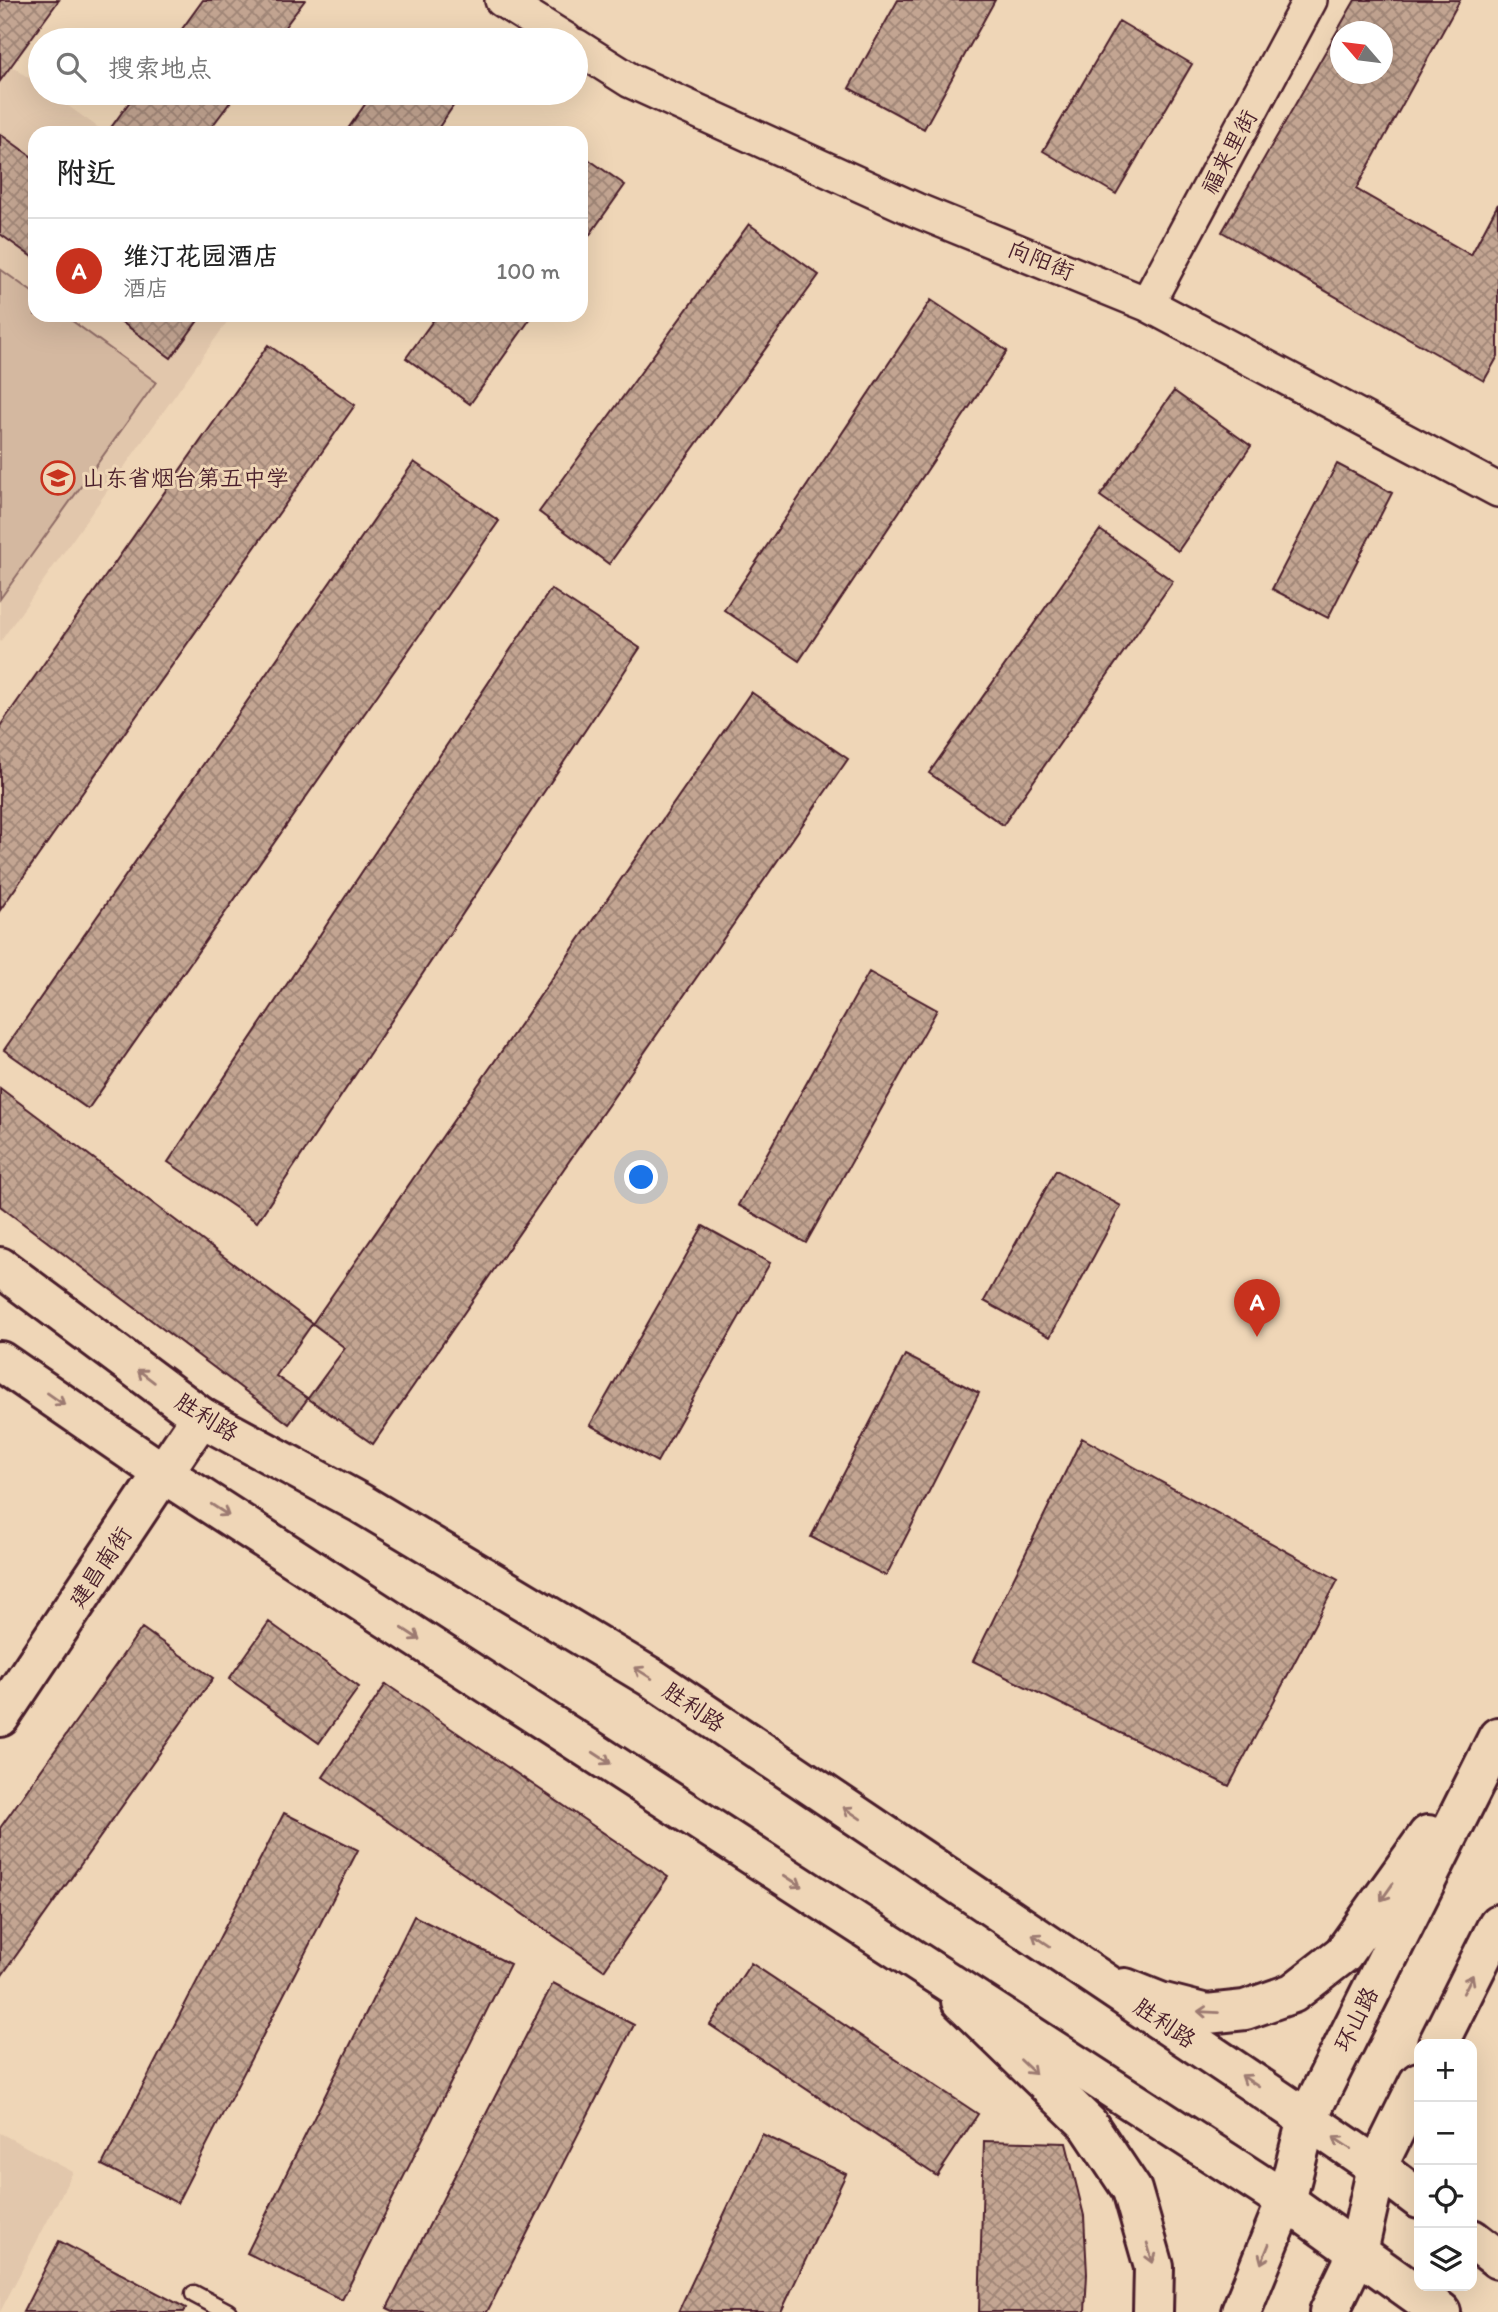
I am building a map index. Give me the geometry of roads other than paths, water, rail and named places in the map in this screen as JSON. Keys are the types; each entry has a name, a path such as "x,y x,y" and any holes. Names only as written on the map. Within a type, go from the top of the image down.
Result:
{"main road":[{"name":"胜利路","path":"0,1267 201,1417 360,1503 652,1678 1307,2119 1414,2195"},
{"path":"0,1361 163,1473 1286,2201 1441,2312"},
{"name":"建昌南街","path":"0,1717 201,1417"},
{"path":"1091,1973 1160,2002 1207,2014 1245,2010 1293,1993 1343,1954 1498,1737"},
{"name":"环山路","path":"1241,2312 1286,2201 1307,2119 1498,1737"},
{"path":"1440,2039 1498,1924"},
{"path":"927,1968 1088,2124 1132,2190 1154,2267 1153,2312"},
{"path":"1329,2312 1358,2252 1377,2167 1414,2092"},
{"path":"1477,2243 1498,2259"}],"street":[{"path":"502,0 547,28"},
{"name":"福来里街","path":"1147,304 1310,0"},
{"name":"向阳街","path":"588,54 631,81 916,210 1147,304 1498,490"}],"lane":[{"path":"194,2294 228,2312"}],"place":[{"name":"山东省烟台第五中学","path":"58,478"},
{"name":"维汀花园酒店","path":"1257,1337"}]}
